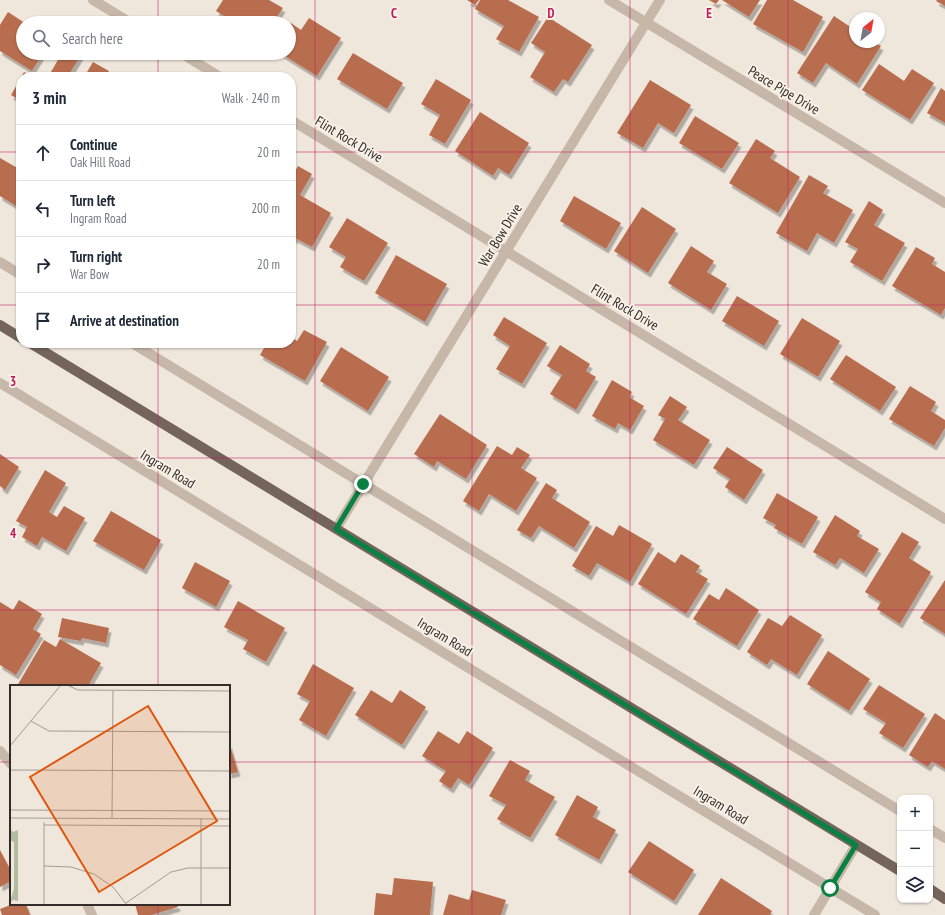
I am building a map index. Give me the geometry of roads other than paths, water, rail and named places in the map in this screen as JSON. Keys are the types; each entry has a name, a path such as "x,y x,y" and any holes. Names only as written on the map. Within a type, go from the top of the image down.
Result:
{"main road":[{"path":"0,325 16,335"},
{"path":"38,348 897,869"},
{"path":"933,892 945,898"}],"street":[{"path":"93,0 119,16"},
{"name":"Peace Pipe Drive","path":"609,0 945,203"},
{"name":"War Bow Drive","path":"336,529 660,0"},
{"path":"192,60 212,72"},
{"name":"Flint Rock Drive","path":"296,123 945,518"},
{"path":"0,262 16,272"},
{"path":"140,348 897,809"},
{"name":"Ingram Road","path":"0,383 875,915"},
{"path":"0,751 10,763"},
{"path":"933,831 945,838"},
{"path":"814,915 856,845"},
{"path":"87,905 92,915"}]}
